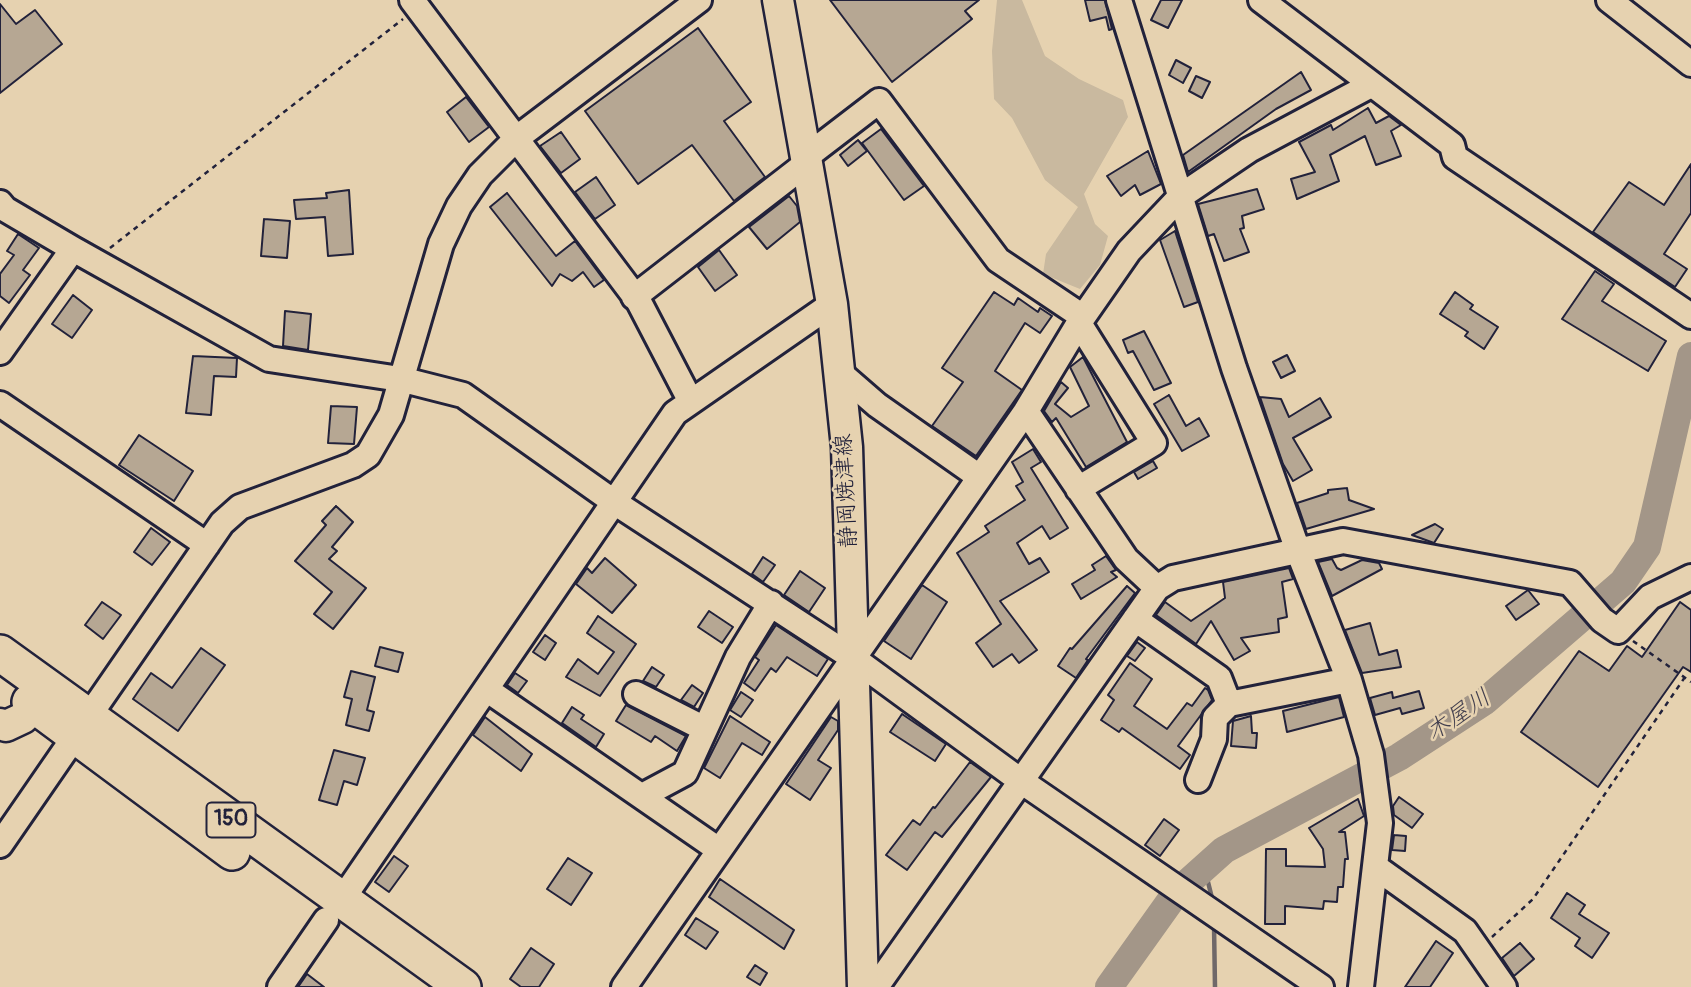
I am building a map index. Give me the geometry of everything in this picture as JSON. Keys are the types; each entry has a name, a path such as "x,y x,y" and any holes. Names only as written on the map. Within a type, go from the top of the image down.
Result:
{"highway":[{"name":"150","path":"0,653 81,726 333,910 424,987"},
{"name":"150","path":"0,681 35,706 81,726"},
{"name":"150","path":"333,910 463,987"}],"main road":[{"name":"静岡焼津線","path":"778,0 832,304 847,447 863,987"},
{"path":"0,724 6,726 23,718 35,706"}],"street":[{"path":"0,845 222,523 240,507 352,465 368,455 391,415 441,244 459,206 480,175 517,138 699,0"},
{"path":"1261,0 1452,145 1455,157 1689,314"},
{"path":"1609,0 1691,64"},
{"path":"1126,3 1181,197 1234,368 1297,548 1349,680 1371,755 1380,823 1377,868 1361,987"},
{"path":"415,4 634,297 690,400"},
{"path":"624,987 978,476 1026,411 1081,320 1129,251 1181,197 1249,150 1371,85"},
{"path":"634,297 879,102 999,260 1081,320 1154,443 1078,489"},
{"path":"0,203 5,209 83,255 269,359 400,379 463,395 614,502 853,658 1021,781 1321,987"},
{"path":"0,352 83,255"},
{"path":"280,987 676,413 690,400 832,304"},
{"path":"839,372 877,405 978,476"},
{"path":"0,404 207,545"},
{"path":"1026,411 1126,559 1157,588"},
{"path":"876,987 1157,588 1173,578 1297,548 1343,541 1570,583 1610,625 1650,597 1691,577"},
{"path":"642,796 685,773 738,657 771,603"},
{"path":"1135,619 1219,678 1229,704"},
{"path":"1198,780 1209,758 1215,718 1229,704 1349,680"},
{"path":"486,688 719,850"},
{"path":"636,694 705,729"},
{"path":"1377,868 1465,931 1504,987"}],"path":[{"path":"83,255 415,4"},
{"path":"1610,625 1691,682"},
{"path":"1479,948 1533,899 1685,677"}],"shaded area":[{"path":"997,0 1022,0 1045,56 1079,79 1123,100 1128,117 1084,194 1095,224 1108,236 1100,265 1080,289 1043,274 1046,254 1078,207 1045,180 1012,118 994,99 992,51"}],"building":[{"path":"830,0 979,0 965,11 972,19 892,82"},
{"path":"1085,0 1105,0 1112,29 1109,30 1106,17 1090,21"},
{"path":"1161,0 1182,0 1168,28 1151,20"},
{"path":"0,4 16,24 35,10 62,44 0,93"},
{"path":"698,28 751,102 724,121 765,177 734,201 692,145 638,184 585,111"},
{"path":"1176,60 1191,68 1183,83 1169,75"},
{"path":"1301,72 1311,90 1276,109 1188,172 1183,155"},
{"path":"1196,76 1210,82 1202,98 1189,91"},
{"path":"466,97 489,127 469,142 447,112"},
{"path":"1368,108 1376,123 1389,116 1401,125 1391,131 1401,156 1376,165 1365,136 1330,155 1339,181 1297,199 1291,179 1315,172 1299,142 1331,125 1333,130"},
{"path":"881,129 924,186 904,200 862,143"},
{"path":"561,132 580,159 561,173 540,146"},
{"path":"858,140 867,151 848,166 840,155"},
{"path":"1148,151 1161,184 1140,195 1135,185 1121,196 1107,176"},
{"path":"1691,164 1691,213 1664,254 1687,269 1675,287 1593,232 1629,182 1664,205"},
{"path":"596,177 615,205 595,219 575,192"},
{"path":"1257,189 1264,209 1242,216 1244,228 1240,229 1249,252 1224,261 1214,234 1208,236 1198,204"},
{"path":"349,190 353,254 328,256 325,217 296,219 294,200 327,198 326,193"},
{"path":"507,193 556,256 575,241 604,280 594,287 583,272 572,281 560,274 552,286 490,207"},
{"path":"789,196 797,206 800,222 767,249 749,227"},
{"path":"264,219 290,221 287,258 261,256"},
{"path":"1175,231 1198,302 1184,307 1160,240"},
{"path":"18,234 39,248 23,270 30,275 9,303 0,296 0,274 14,255 7,251"},
{"path":"719,250 737,275 715,291 698,267"},
{"path":"1595,271 1614,284 1602,301 1666,341 1648,371 1562,319"},
{"path":"994,292 1014,305 1018,298 1038,312 1040,308 1052,316 1040,333 1025,323 995,371 1022,390 976,456 932,426 963,382 942,368"},
{"path":"1455,292 1473,305 1470,309 1498,327 1484,349 1465,336 1468,332 1440,314"},
{"path":"73,295 92,310 72,338 52,324"},
{"path":"285,311 311,314 308,350 283,346"},
{"path":"1144,331 1171,383 1154,390 1133,351 1128,353 1123,340"},
{"path":"1287,355 1295,371 1281,378 1273,362"},
{"path":"193,356 237,358 236,377 214,376 211,415 186,413"},
{"path":"1083,357 1127,442 1086,467 1056,418 1052,422 1044,411 1061,382 1068,388 1055,404 1071,417 1089,406 1070,367"},
{"path":"1169,395 1186,426 1199,418 1209,436 1182,451 1154,404"},
{"path":"1260,397 1281,399 1289,417 1320,398 1331,417 1293,438 1312,470 1293,481 1283,464"},
{"path":"331,406 357,407 354,444 328,443"},
{"path":"139,435 193,471 174,501 119,465"},
{"path":"1033,449 1041,462 1031,468 1068,528 1050,539 1042,526 1017,543 1029,564 1040,558 1049,572 1000,601 1037,650 1019,663 1012,654 993,667 976,643 1001,624 957,553 989,532 985,526 1025,500 1016,486 1023,482 1012,462"},
{"path":"1153,461 1157,468 1138,479 1134,472"},
{"path":"1347,488 1349,500 1374,509 1306,529 1297,503 1328,493 1328,490"},
{"path":"336,506 353,522 332,547 337,551 329,559 366,588 333,629 314,614 332,592 295,561 326,525 322,521"},
{"path":"1435,524 1443,529 1434,543 1412,535"},
{"path":"151,528 170,542 152,565 134,552"},
{"path":"1106,556 1116,570 1111,572 1117,577 1081,599 1072,584 1095,570 1092,565"},
{"path":"763,557 775,565 763,582 752,574"},
{"path":"605,558 636,585 612,613 576,584 587,568 592,573"},
{"path":"1332,559 1341,570 1362,560 1379,563 1382,569 1332,596 1318,562"},
{"path":"1289,568 1293,579 1282,582 1287,617 1278,619 1279,632 1241,638 1250,651 1234,660 1211,621 1196,644 1156,615 1165,602 1191,621 1225,598 1223,582"},
{"path":"800,571 825,588 809,612 784,595"},
{"path":"922,585 947,602 911,659 884,641"},
{"path":"1127,586 1135,593 1086,659 1088,660 1076,678 1058,666 1070,648 1072,649"},
{"path":"1528,590 1539,604 1516,620 1506,606"},
{"path":"102,602 121,615 103,639 85,625"},
{"path":"1680,602 1691,610 1691,672 1683,667 1598,787 1521,732 1579,651 1609,671 1627,646 1642,657"},
{"path":"709,611 733,627 722,643 698,627"},
{"path":"598,616 636,644 600,696 566,677 578,659 598,674 614,652 587,633"},
{"path":"1370,623 1379,655 1397,650 1401,667 1362,673 1345,630"},
{"path":"776,625 828,659 817,676 787,657 776,672 771,668 755,691 744,683 759,660 755,657"},
{"path":"545,635 556,643 545,660 533,652"},
{"path":"1137,642 1145,648 1135,661 1127,656"},
{"path":"380,647 403,653 398,672 375,666"},
{"path":"201,648 225,665 178,731 133,699 151,673 172,688"},
{"path":"1130,663 1152,679 1134,706 1167,729 1187,703 1192,706 1205,688 1208,690 1212,700 1178,746 1190,755 1180,769 1122,728 1119,732 1101,720 1114,700 1108,695"},
{"path":"652,667 664,675 656,687 643,681"},
{"path":"351,671 375,677 367,710 374,712 369,731 346,725 352,699 344,697"},
{"path":"515,673 527,681 518,693 507,685"},
{"path":"692,685 703,693 694,707 681,700"},
{"path":"1419,691 1424,708 1402,714 1400,708 1375,715 1370,698 1392,692 1393,698"},
{"path":"741,692 753,700 741,717 730,710"},
{"path":"1339,697 1344,717 1287,732 1283,711"},
{"path":"626,705 686,736 677,751 655,736 651,742 616,721"},
{"path":"572,707 584,715 581,719 604,734 596,747 562,723"},
{"path":"902,714 946,744 935,761 890,732"},
{"path":"730,716 770,742 762,755 742,743 720,778 704,768"},
{"path":"1251,716 1252,733 1257,733 1256,748 1231,746 1233,721"},
{"path":"485,717 532,754 521,771 473,735"},
{"path":"831,717 838,721 838,730 818,760 831,768 810,800 786,784"},
{"path":"334,750 365,758 357,785 344,781 337,805 319,800"},
{"path":"970,762 991,777 942,837 935,832 907,870 886,855 913,820 920,825"},
{"path":"1399,797 1423,814 1412,828 1394,815 1393,806"},
{"path":"1358,799 1364,816 1339,832 1345,832 1348,859 1345,859 1343,887 1338,887 1337,902 1324,901 1323,909 1285,906 1285,924 1265,924 1266,849 1286,849 1286,866 1325,867 1323,849 1309,828"},
{"path":"1164,819 1179,830 1160,856 1145,845"},
{"path":"1394,835 1406,836 1405,851 1392,850"},
{"path":"394,856 408,866 389,892 375,882"},
{"path":"568,858 592,873 571,905 547,889"},
{"path":"720,879 794,930 784,949 709,897"},
{"path":"1567,893 1585,905 1579,914 1609,933 1592,958 1575,946 1580,938 1551,918"},
{"path":"696,918 718,932 706,949 685,935"},
{"path":"1436,941 1453,953 1430,987 1405,987"},
{"path":"1520,943 1534,959 1514,976 1502,958"},
{"path":"531,948 554,964 539,987 521,987 510,979"},
{"path":"755,965 767,973 760,985 747,977"},
{"path":"307,974 324,987 298,987"}],"waterway":[{"name":"木屋川","path":"1109,987 1176,893 1224,850 1399,757 1485,701 1623,582 1647,547 1691,356"},
{"path":"1204,866 1213,902"},
{"path":"1214,925 1215,987"}]}
